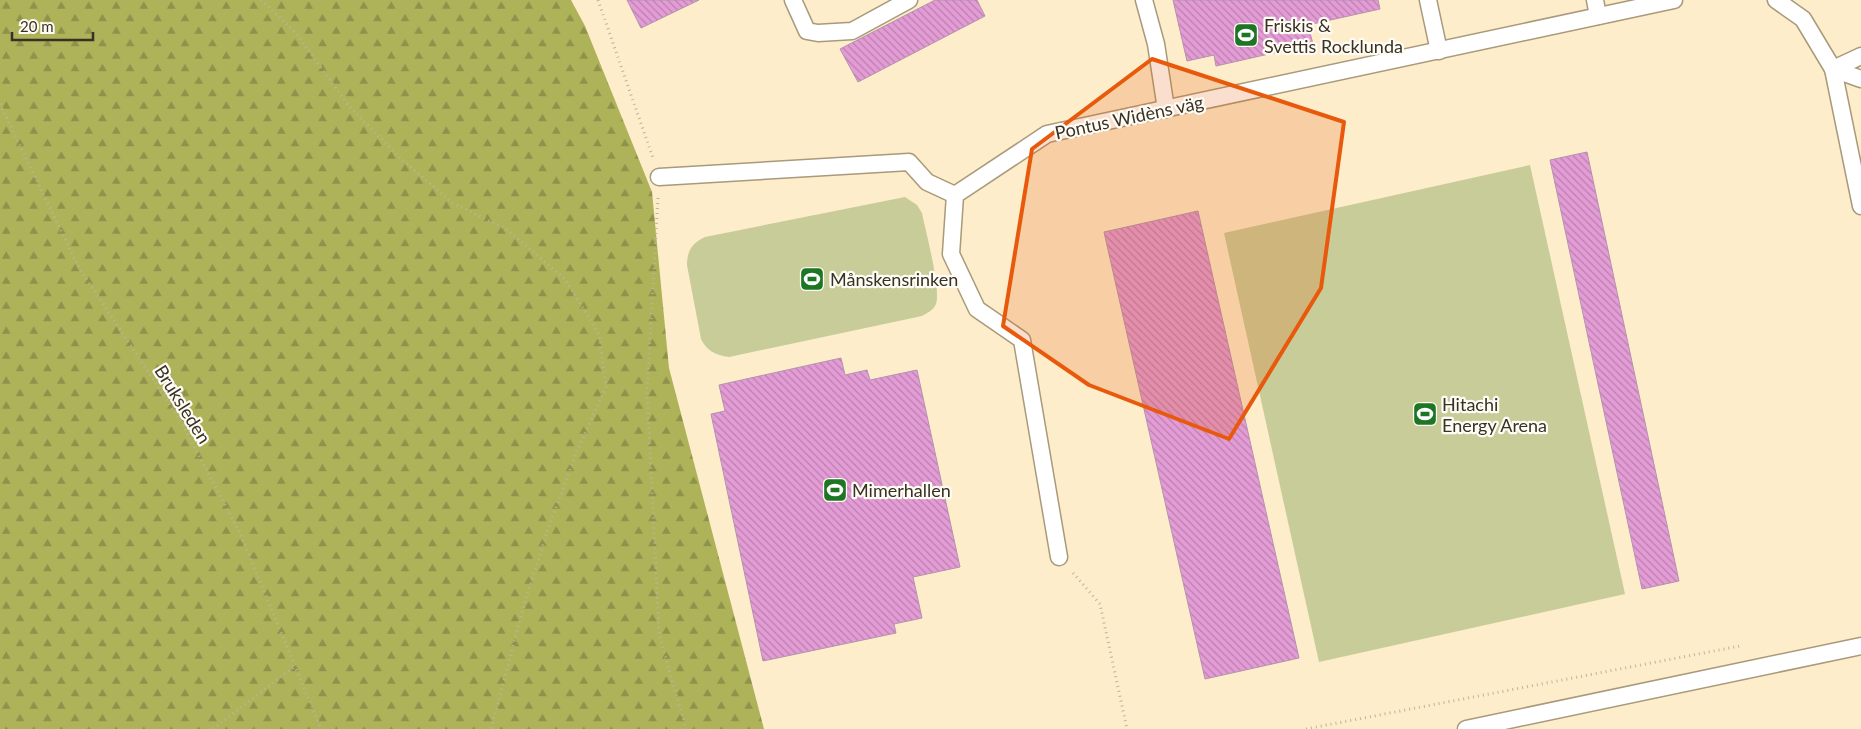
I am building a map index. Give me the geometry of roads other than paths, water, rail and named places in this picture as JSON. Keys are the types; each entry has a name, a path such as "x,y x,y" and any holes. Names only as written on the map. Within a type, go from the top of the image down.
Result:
{"lane":[{"path":"793,0 807,30 818,33 852,31 909,0"},
{"path":"1144,0 1156,44 1166,109"},
{"path":"1428,0 1438,50"},
{"path":"1595,0 1598,16"},
{"name":"Pontus Widèns väg","path":"955,194 1047,134 1674,0"},
{"path":"1776,0 1803,19 1834,69 1861,206"},
{"path":"1834,69 1861,56"},
{"path":"1834,69 1861,79"},
{"path":"659,177 909,162 927,182 955,194 952,254 955,262 977,309 1022,340 1059,557"},
{"path":"1466,729 1861,646"}],"place":[{"name":"Friskis & Svettis Rocklunda","path":"1246,35"},
{"name":"Månskensrinken","path":"812,279"},
{"name":"Hitachi Energy Arena","path":"1425,414"},
{"name":"Mimerhallen","path":"835,490"}]}
